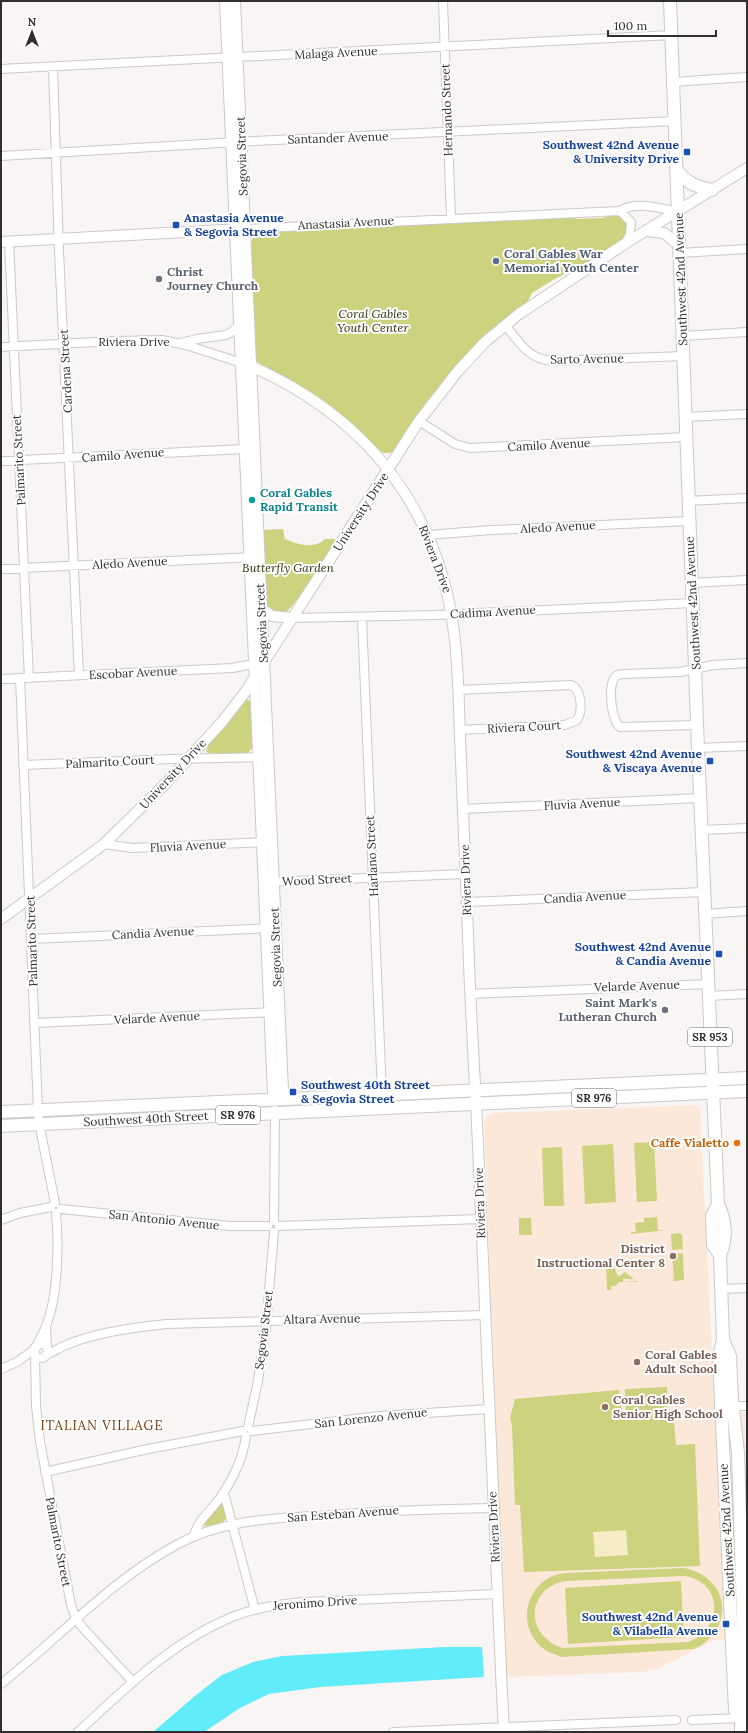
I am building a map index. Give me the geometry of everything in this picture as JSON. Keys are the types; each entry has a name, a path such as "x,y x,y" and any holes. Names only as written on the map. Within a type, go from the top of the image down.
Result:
{"main road":[{"name":"Southwest 42nd Avenue","path":"670,1 688,501 718,1204 712,1216 713,1245 720,1255 723,1340 719,1357 729,1578 735,1710 741,1718"},
{"path":"677,170 684,178 694,185 712,190"},
{"name":"Southwest 40th Street","path":"1,1112 747,1078"},
{"name":"Southwest 40th Street","path":"1,1126 747,1091"},
{"name":"Southwest 42nd Avenue","path":"723,1340 730,1356 738,1453 743,1577 742,1613 746,1676 746,1711 741,1718 741,1732"},
{"path":"729,1578 743,1577"}],"street":[{"name":"Segovia Street","path":"225,1 233,57"},
{"name":"Segovia Street","path":"224,1492 239,1461 258,1382 266,1320 274,1226 274,1113 276,1099 283,1093 274,1012 233,57 235,1"},
{"name":"Hernando Street","path":"443,1 451,218"},
{"name":"Malaga Avenue","path":"1,69 444,48 671,35"},
{"name":"Cardena Street","path":"53,66 59,239 70,458 72,566 79,675"},
{"path":"674,82 747,77"},
{"name":"Santander Avenue","path":"1,156 675,121"},
{"name":"University Drive","path":"1,918 30,899 104,844 160,790 236,706 255,677 259,663 292,618 389,471 420,421 458,371 486,342 525,310 626,243 747,168"},
{"name":"Anastasia Avenue","path":"5,242 451,218 620,211 626,207 655,206 678,212"},
{"path":"620,211 630,222 630,234 626,243"},
{"name":"Segovia Street","path":"240,229 240,323 246,365 245,449 261,608 259,663"},
{"path":"647,231 664,233 680,249 747,249"},
{"name":"Palmarito Street","path":"5,242 14,347 29,678"},
{"path":"179,343 226,335 240,323"},
{"name":"Sarto Avenue","path":"505,325 532,355 547,360 683,356"},
{"path":"682,336 747,332"},
{"name":"Riviera Drive","path":"1,347 162,340 179,343 246,365 299,391 331,413 362,441 389,471 412,505 427,535 444,578 452,614 458,690 474,1090 476,1103 504,1730"},
{"path":"685,417 747,414"},
{"name":"Camilo Avenue","path":"420,421 455,444 470,448 686,438"},
{"name":"Camilo Avenue","path":"1,461 245,449"},
{"path":"688,501 747,498"},
{"name":"Aledo Avenue","path":"427,535 492,530 689,520"},
{"name":"Aledo Avenue","path":"1,569 255,557"},
{"path":"692,583 747,580"},
{"name":"Cadima Avenue","path":"292,618 362,618 693,603"},
{"path":"261,608 272,616 292,618"},
{"name":"Harlano Street","path":"362,618 382,1094"},
{"name":"Escobar Avenue","path":"1,679 232,668 259,663"},
{"path":"697,725 625,728 618,726 614,719 612,706 612,687 614,679 619,674 680,672 713,665 747,663"},
{"name":"Segovia Street","path":"255,677 263,757"},
{"name":"Palmarito Street","path":"20,678 38,1110 56,1208 57,1264 53,1297 36,1380 38,1430 68,1595 76,1619 133,1682"},
{"name":"Riviera Court","path":"458,690 568,685 573,686 578,690 580,709 579,718 570,724 460,730"},
{"path":"698,748 747,746"},
{"name":"Palmarito Court","path":"23,766 189,758 263,757"},
{"name":"Fluvia Avenue","path":"463,809 700,798"},
{"path":"702,830 747,828"},
{"name":"Fluvia Avenue","path":"104,844 132,848 267,842"},
{"name":"Wood Street","path":"269,882 465,874"},
{"name":"Candia Avenue","path":"466,902 704,892"},
{"path":"705,914 747,911"},
{"name":"Candia Avenue","path":"32,939 271,928"},
{"name":"Velarde Avenue","path":"470,994 708,990 747,994"},
{"name":"Velarde Avenue","path":"35,1023 274,1012"},
{"name":"San Antonio Avenue","path":"1,1220 20,1213 56,1208 220,1226 274,1226 480,1219"},
{"path":"721,1289 747,1288"},
{"name":"Altara Avenue","path":"1,1369 41,1351 101,1335 159,1325 186,1322 485,1315"},
{"path":"733,1406 747,1406"},
{"name":"San Lorenzo Avenue","path":"45,1472 148,1449 247,1431 380,1416 489,1409"},
{"path":"224,1492 255,1610"},
{"path":"194,1536 197,1526 224,1492"},
{"name":"San Esteban Avenue","path":"1,1684 131,1573 172,1547 194,1536 232,1523 365,1512 494,1508"},
{"name":"Jeronimo Drive","path":"78,1732 133,1682 166,1655 195,1635 231,1617 255,1610 304,1602 497,1594"},
{"path":"692,1720 741,1718"},
{"path":"392,1732 504,1730 676,1720"}],"shaded area":[{"name":"Coral Gables Senior High School","path":"696,1105 700,1109 726,1639 715,1640 658,1668 641,1672 506,1677 484,1122 486,1117 494,1113"},
{"path":"747,1412 747,1506 740,1413"}],"green space":[{"name":"Coral Gables Youth Center","path":"607,214 621,215 628,223 626,235 588,262 553,280 532,293 527,303 494,328 394,451 390,453 383,453 321,400 265,366 262,366 255,359 250,245 254,236 259,233 572,217 577,219 604,218"},
{"name":"Butterfly Garden","path":"283,529 285,539 305,545 316,544 325,539 339,539 302,593 282,615 267,608 262,530"},
{"path":"245,699 251,701 253,747 248,753 208,753 206,751 208,746"},
{"path":"654,1142 657,1201 637,1202 634,1143"},
{"path":"613,1144 616,1202 585,1204 582,1146"},
{"path":"562,1147 564,1206 544,1206 542,1148"},
{"path":"657,1217 658,1230 666,1230 631,1234 631,1232 636,1232 635,1223 644,1222 644,1218"},
{"path":"519,1218 531,1218 532,1235 519,1235"},
{"path":"680,1233 682,1235 683,1249 672,1250 671,1234"},
{"path":"683,1253 684,1280 674,1281 672,1254"},
{"path":"606,1262 612,1262 618,1277 625,1272 634,1279 623,1279 623,1282 619,1282 616,1286 611,1286 611,1290 607,1290"},
{"path":"667,1387 668,1417 674,1422 676,1445 695,1444 700,1566 524,1572 520,1505 515,1505 512,1425 510,1418 515,1399 619,1390 623,1419 626,1419 625,1389"},
{"path":"220,1503 223,1505 226,1514 225,1520 217,1525 205,1526 205,1522"},
{"path":"684,1568 699,1573 711,1582 718,1592 722,1604 721,1617 717,1629 708,1640 694,1649 561,1657 544,1649 534,1639 529,1628 527,1616 533,1593 541,1583 552,1576 565,1573","holes":["684,1576 697,1580 706,1587 712,1596 714,1606 713,1617 708,1627 700,1636 688,1642 563,1648 550,1642 541,1633 536,1623 535,1613 537,1602 543,1593 553,1585 566,1581"]},
{"path":"681,1581 684,1637 568,1644 565,1588"}],"sand":[{"path":"626,1530 628,1555 595,1557 593,1532"}],"water":[{"path":"445,1647 482,1647 484,1677 320,1687 269,1694 240,1708 204,1732 153,1732 222,1675 253,1662 282,1656"}],"place":[{"name":"Southwest 42nd Avenue & University Drive","path":"687,152"},
{"name":"Anastasia Avenue & Segovia Street","path":"176,225"},
{"name":"Coral Gables War Memorial Youth Center","path":"496,261"},
{"name":"Christ Journey Church","path":"159,279"},
{"name":"Coral Gables Rapid Transit","path":"252,500"},
{"name":"Southwest 42nd Avenue & Viscaya Avenue","path":"710,761"},
{"name":"Southwest 42nd Avenue & Candia Avenue","path":"719,954"},
{"name":"Saint Mark's Lutheran Church","path":"665,1010"},
{"name":"Southwest 40th Street & Segovia Street","path":"293,1092"},
{"name":"Caffe Vialetto","path":"737,1143"},
{"name":"District Instructional Center 8","path":"673,1256"},
{"name":"Coral Gables Adult School","path":"637,1362"},
{"name":"Coral Gables Senior High School","path":"605,1407"},
{"name":"Southwest 42nd Avenue & Vilabella Avenue","path":"726,1624"}],"district":[{"name":"ITALIAN VILLAGE","path":"102,1425"}]}
